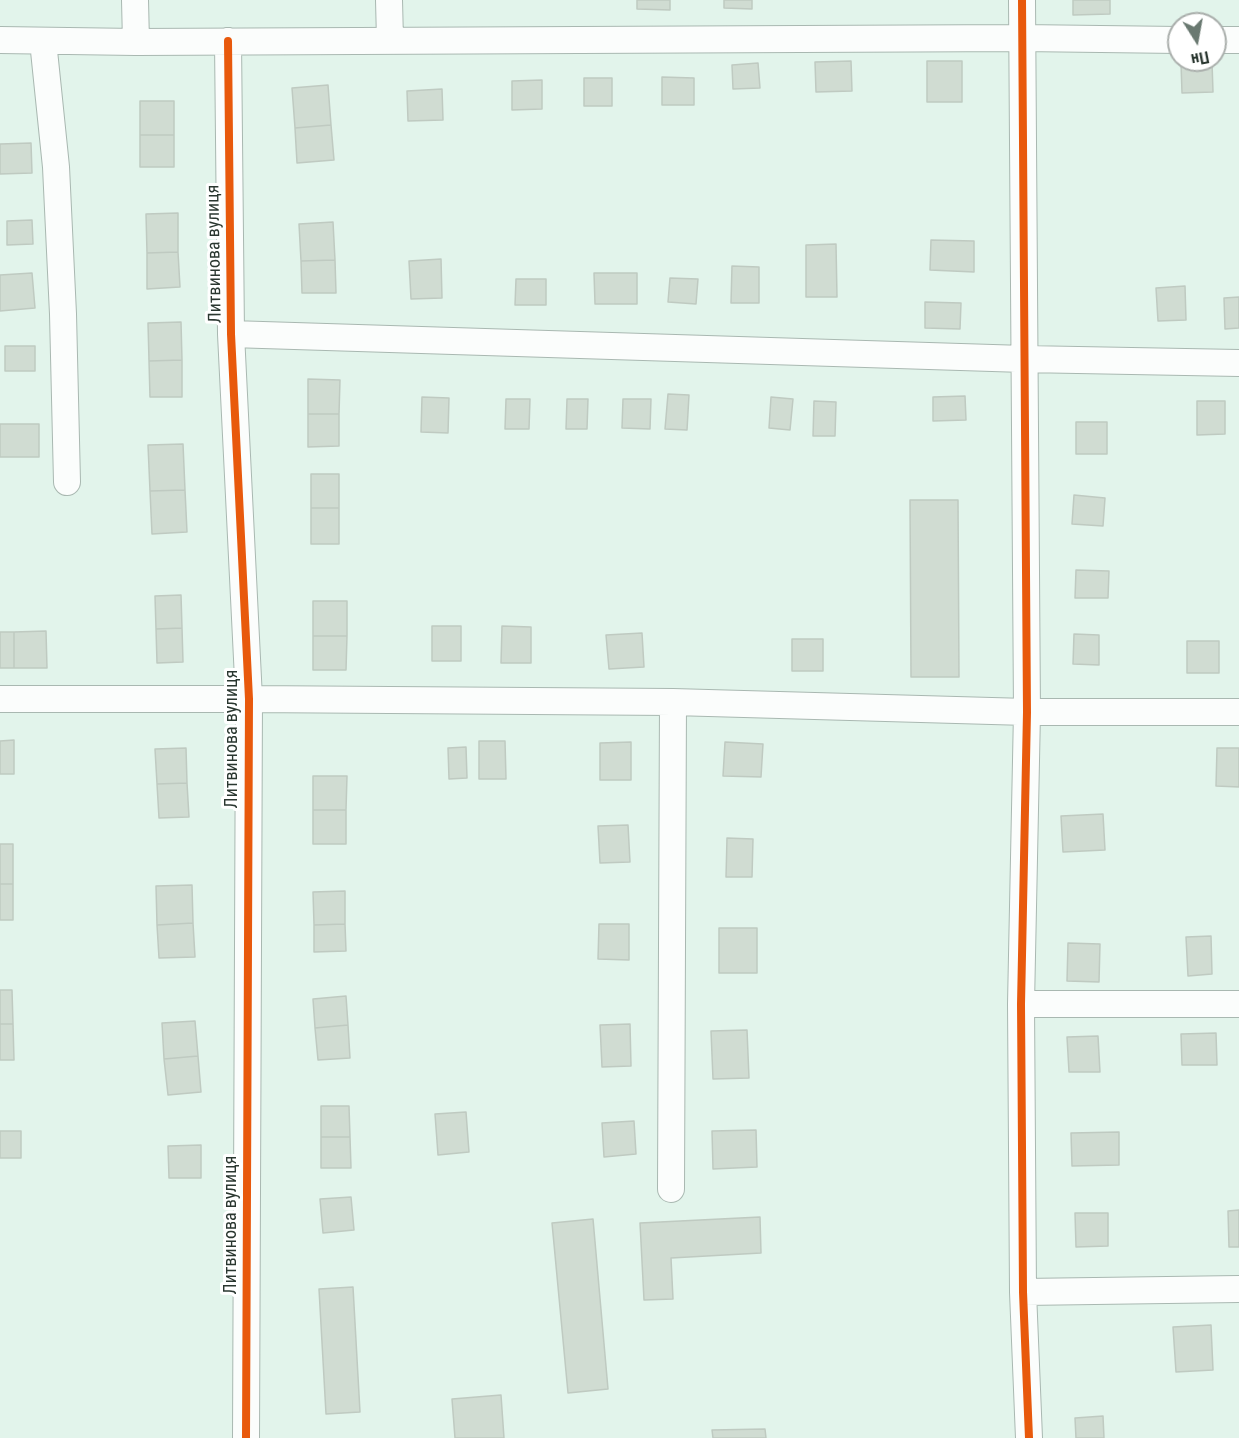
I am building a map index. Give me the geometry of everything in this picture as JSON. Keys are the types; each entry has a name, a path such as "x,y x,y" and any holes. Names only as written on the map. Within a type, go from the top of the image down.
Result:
{"street":[{"path":"135,0 136,42"},
{"path":"389,0 390,40"},
{"path":"1022,0 1027,712 1021,1005 1023,1292 1029,1438"},
{"path":"0,40 136,42 1022,38 1167,40"},
{"path":"43,41 56,167 63,314 67,482"},
{"name":"Литвинова вулиця","path":"228,41 231,334 249,699 246,1438"},
{"path":"231,334 1024,359 1239,363"},
{"path":"0,699 673,702 1027,712 1239,712"},
{"path":"671,1189 673,702"},
{"path":"1021,1005 1239,1004"},
{"path":"1023,1292 1239,1289"}],"building":[{"path":"637,0 670,0 670,10 637,9"},
{"path":"724,0 752,0 752,9 724,8"},
{"path":"1073,0 1110,0 1110,14 1073,15"},
{"path":"851,61 852,91 816,92 815,62"},
{"path":"927,61 962,61 962,102 927,102"},
{"path":"758,63 760,88 733,89 732,65"},
{"path":"1181,72 1212,72 1213,92 1182,93"},
{"path":"662,77 694,78 694,105 662,105"},
{"path":"584,78 612,78 612,106 584,106"},
{"path":"542,80 542,109 512,110 512,81"},
{"path":"328,85 331,125 295,128 292,88"},
{"path":"442,89 443,120 408,121 407,91"},
{"path":"140,101 174,101 174,135 140,135"},
{"path":"331,125 334,160 297,163 295,128"},
{"path":"140,135 174,135 174,167 140,167"},
{"path":"31,143 32,173 0,174 0,144"},
{"path":"178,213 178,252 147,253 146,214"},
{"path":"32,220 33,244 7,245 7,221"},
{"path":"333,222 335,260 301,261 299,224"},
{"path":"931,240 974,241 974,272 930,270"},
{"path":"836,244 837,297 806,297 806,245"},
{"path":"178,252 180,287 147,289 147,253"},
{"path":"441,259 442,298 411,299 409,261"},
{"path":"335,260 336,293 302,293 301,261"},
{"path":"732,266 759,267 759,303 731,303"},
{"path":"32,273 35,308 0,311 0,275"},
{"path":"594,273 637,273 637,304 595,304"},
{"path":"670,278 698,279 696,304 668,302"},
{"path":"516,279 546,279 546,305 515,305"},
{"path":"1185,286 1186,320 1158,321 1156,288"},
{"path":"1239,297 1239,328 1225,329 1224,298"},
{"path":"925,302 961,303 960,329 925,328"},
{"path":"181,322 182,360 149,361 148,323"},
{"path":"5,346 35,346 35,371 5,371"},
{"path":"182,360 182,397 150,397 149,361"},
{"path":"308,379 340,380 339,414 308,414"},
{"path":"668,394 689,395 687,430 665,429"},
{"path":"965,396 966,420 933,421 933,397"},
{"path":"422,397 449,398 448,433 421,432"},
{"path":"771,397 793,399 790,430 769,428"},
{"path":"506,399 530,399 529,429 505,429"},
{"path":"567,399 588,399 587,429 566,429"},
{"path":"623,399 651,399 650,429 622,428"},
{"path":"814,401 836,402 835,436 813,436"},
{"path":"1197,401 1225,401 1225,434 1197,435"},
{"path":"308,414 339,414 339,446 308,447"},
{"path":"1076,422 1107,422 1107,454 1076,454"},
{"path":"0,424 39,424 39,457 0,457"},
{"path":"183,444 185,490 150,491 148,445"},
{"path":"311,474 339,474 339,508 311,508"},
{"path":"185,490 187,532 152,534 150,491"},
{"path":"1074,495 1105,498 1103,526 1072,524"},
{"path":"910,500 958,500 959,677 911,677"},
{"path":"311,508 339,508 339,544 311,544"},
{"path":"1076,570 1109,571 1108,598 1075,598"},
{"path":"181,595 182,628 156,629 155,596"},
{"path":"313,601 347,601 347,636 313,636"},
{"path":"432,626 461,626 461,661 432,661"},
{"path":"502,626 531,627 531,663 501,663"},
{"path":"182,628 183,662 157,663 156,629"},
{"path":"46,631 47,668 14,668 14,632"},
{"path":"0,632 14,632 14,668 0,668"},
{"path":"642,633 644,667 609,669 606,635"},
{"path":"1074,634 1099,635 1099,665 1073,664"},
{"path":"313,636 347,636 346,670 313,670"},
{"path":"792,639 823,639 823,671 792,671"},
{"path":"1187,641 1219,641 1219,673 1187,673"},
{"path":"14,740 14,774 0,774 0,741"},
{"path":"479,741 505,741 506,779 479,779"},
{"path":"631,742 631,780 600,780 600,743"},
{"path":"725,742 763,744 761,777 723,776"},
{"path":"466,747 467,778 449,779 448,748"},
{"path":"186,748 187,783 157,784 155,749"},
{"path":"1217,748 1239,748 1239,787 1216,786"},
{"path":"313,776 347,776 346,810 313,810"},
{"path":"187,783 189,817 159,818 157,784"},
{"path":"313,810 346,810 346,844 313,844"},
{"path":"1103,814 1105,850 1063,852 1061,816"},
{"path":"628,825 630,862 600,863 598,826"},
{"path":"727,838 753,839 752,877 726,877"},
{"path":"0,844 13,844 13,884 0,884"},
{"path":"0,884 13,884 13,920 0,920"},
{"path":"192,885 193,923 157,925 156,886"},
{"path":"345,891 345,924 314,925 313,892"},
{"path":"193,923 195,957 159,958 157,925"},
{"path":"345,924 346,951 314,952 314,925"},
{"path":"599,924 629,924 629,960 598,959"},
{"path":"719,928 757,928 757,973 719,973"},
{"path":"1211,936 1212,974 1188,976 1186,937"},
{"path":"1068,943 1100,944 1099,982 1067,981"},
{"path":"0,990 12,990 13,1024 0,1024"},
{"path":"346,996 348,1025 315,1028 313,999"},
{"path":"195,1021 198,1056 164,1059 162,1023"},
{"path":"0,1024 13,1024 14,1060 0,1060"},
{"path":"630,1024 631,1066 602,1067 600,1025"},
{"path":"348,1025 350,1058 318,1060 315,1028"},
{"path":"747,1030 749,1078 713,1079 711,1031"},
{"path":"1216,1033 1217,1065 1182,1065 1181,1034"},
{"path":"1098,1036 1100,1072 1069,1072 1067,1037"},
{"path":"198,1056 201,1092 168,1095 164,1059"},
{"path":"321,1106 349,1106 350,1137 321,1137"},
{"path":"466,1112 469,1152 438,1155 435,1114"},
{"path":"634,1121 636,1154 604,1157 602,1123"},
{"path":"756,1130 757,1167 713,1169 712,1131"},
{"path":"0,1131 21,1131 21,1158 0,1158"},
{"path":"1119,1132 1119,1165 1072,1166 1071,1133"},
{"path":"321,1137 350,1137 351,1168 321,1168"},
{"path":"201,1145 201,1178 169,1178 168,1146"},
{"path":"351,1197 354,1230 323,1233 320,1199"},
{"path":"1239,1210 1239,1247 1229,1247 1228,1211"},
{"path":"1075,1213 1108,1213 1108,1246 1076,1247"},
{"path":"760,1217 761,1253 671,1258 673,1299 644,1300 640,1223"},
{"path":"593,1219 608,1389 568,1393 552,1223"},
{"path":"353,1287 360,1412 326,1414 319,1289"},
{"path":"1211,1325 1213,1370 1176,1372 1173,1327"},
{"path":"501,1395 504,1438 455,1438 452,1399"},
{"path":"1103,1416 1104,1438 1076,1438 1075,1418"},
{"path":"765,1429 766,1438 713,1438 712,1430"}],"cycle path":[{"path":"1022,0 1027,712 1021,1004 1023,1292 1029,1438"},
{"path":"228,41 231,334 249,699 246,1438"}]}
